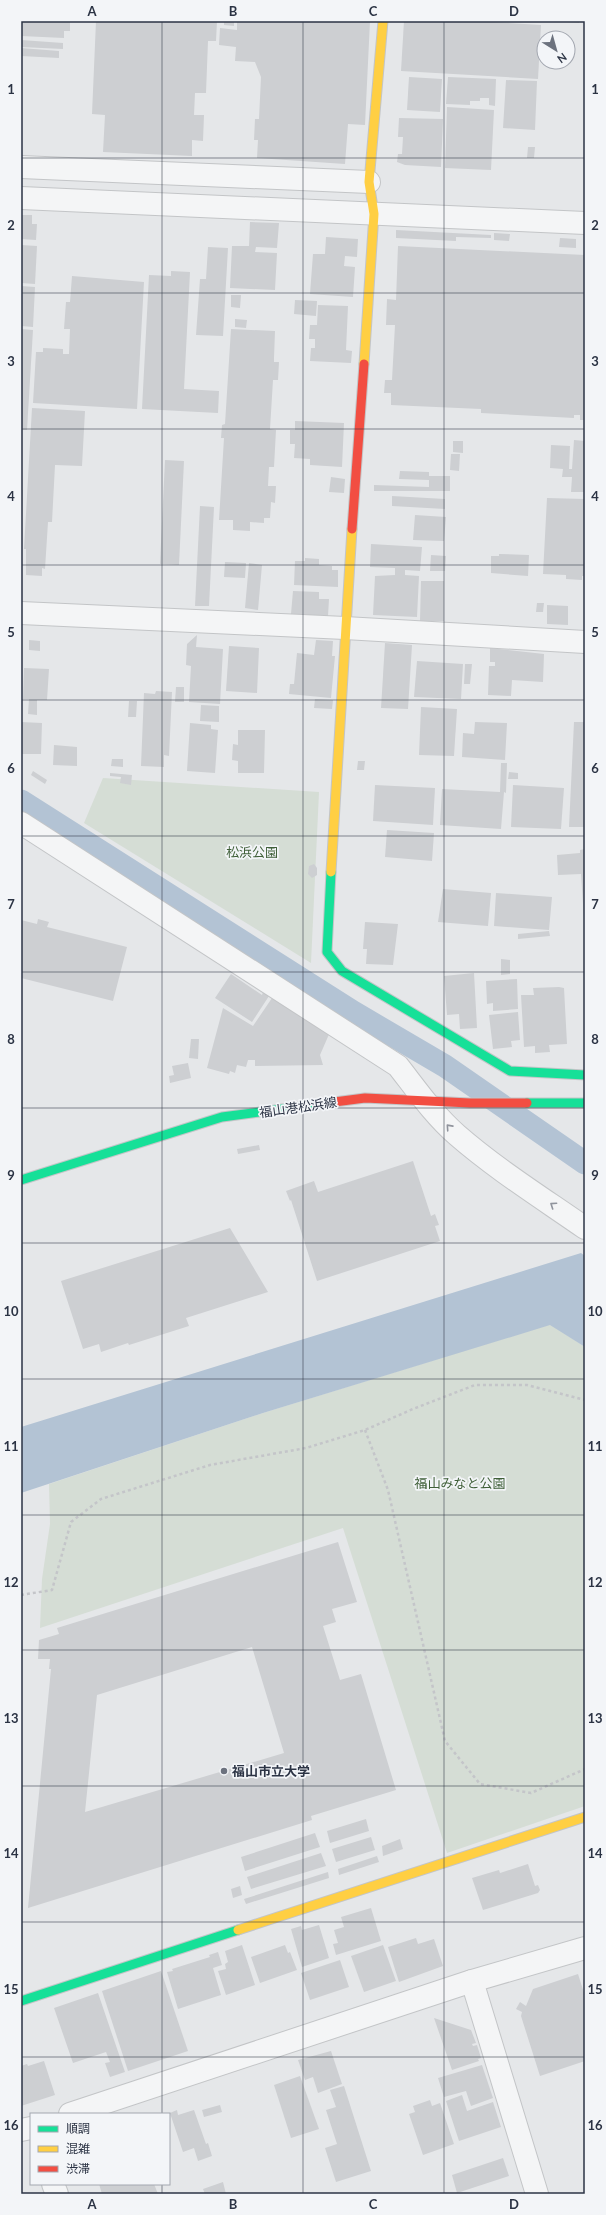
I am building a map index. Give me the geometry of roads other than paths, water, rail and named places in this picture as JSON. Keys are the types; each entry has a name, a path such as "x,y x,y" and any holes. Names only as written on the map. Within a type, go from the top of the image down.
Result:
{"street":[{"path":"383,21 370,182 374,214 345,628 327,952 342,971 510,1071 585,1075"},
{"path":"21,167 370,182"},
{"path":"21,198 585,223"},
{"path":"21,613 345,628 585,642"},
{"path":"21,823 398,1066 426,1102 456,1134 507,1174 585,1228"},
{"name":"福山港松浜線","path":"21,1180 222,1117 365,1098 470,1103 585,1102"},
{"path":"21,2001 585,1817"},
{"path":"73,2113 472,1981 585,1948"},
{"path":"472,1981 537,2194"}],"water":[{"path":"581,1253 585,1256 585,1347 550,1325 263,1413 21,1493 21,1427"}],"waterway":[{"path":"21,801 353,1012 445,1066 585,1163"}],"place":[{"name":"福山市立大学","path":"224,1771"}],"park label":[{"name":"松浜公園","path":"252,852"},
{"name":"福山みなと公園","path":"460,1483"}]}
